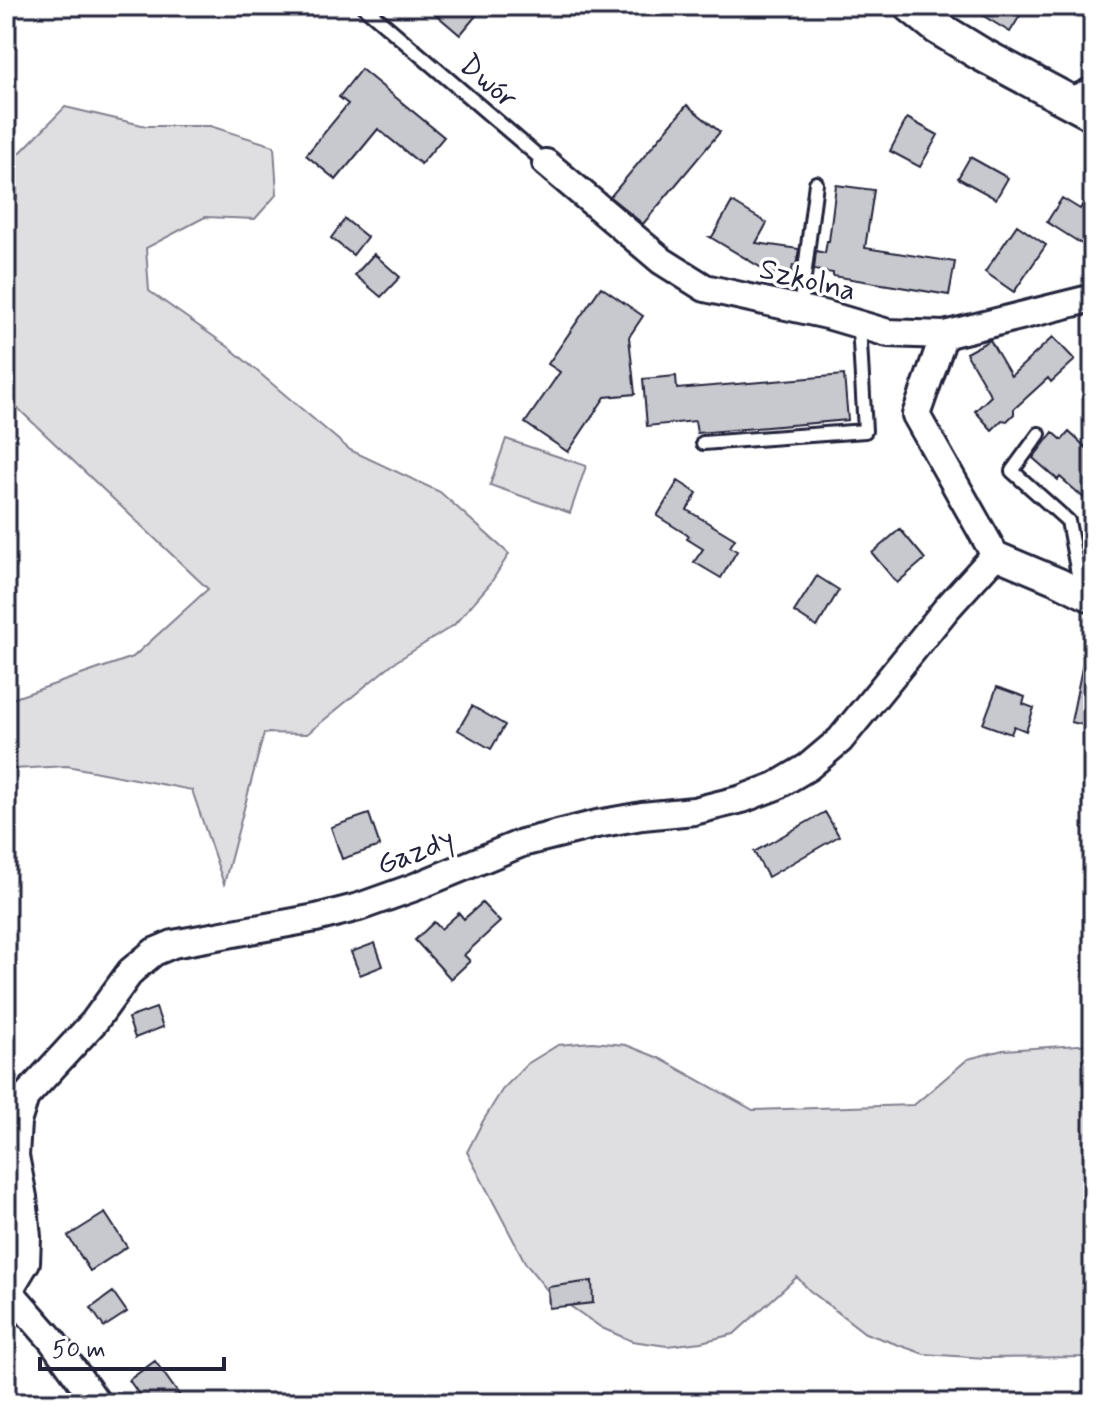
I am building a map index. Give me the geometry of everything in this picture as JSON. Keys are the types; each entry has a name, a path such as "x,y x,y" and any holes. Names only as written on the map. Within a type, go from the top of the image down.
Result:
{"street":[{"path":"911,6 938,28 979,53 1085,102"},
{"name":"Szkolna","path":"546,163 662,261 705,288 888,333 944,335 1093,298"},
{"path":"944,335 916,415 995,555 1087,596"},
{"name":"Gazdy","path":"7,1293 26,1262 23,1197 15,1156 17,1122 25,1097 94,1022 131,971 154,952 173,944 359,907 522,843 597,824 694,811 742,799 776,786 808,767 840,740 947,608 995,555"},
{"path":"7,1293 51,1339 97,1403"}],"lane":[{"name":"Dwór","path":"363,6 546,163"},
{"path":"800,309 816,183"},
{"path":"703,443 865,431 859,324"},
{"path":"1039,434 1012,471 1068,521 1087,596"}],"shaded area":[{"path":"65,107 146,126 210,126 274,146 277,194 255,219 205,217 146,248 149,291 230,348 350,450 440,492 509,554 490,584 454,625 392,664 307,734 264,733 224,884 192,790 67,766 6,772 6,701 133,657 208,589 6,397 6,222 17,199 14,159"},
{"path":"506,439 586,466 570,513 490,485"},
{"path":"592,1042 626,1045 659,1058 753,1110 914,1105 968,1059 1003,1050 1093,1044 1093,1357 986,1358 924,1354 865,1333 809,1290 797,1277 734,1334 667,1346 632,1341 602,1328 547,1290 526,1264 467,1152 502,1090 527,1064 558,1045"}],"building":[{"path":"426,6 484,6 460,35"},
{"path":"967,6 1026,6 1010,32"},
{"path":"361,69 444,137 421,164 378,129 336,180 306,155 348,104 339,97"},
{"path":"687,105 720,132 643,224 610,197"},
{"path":"907,118 938,135 920,167 890,151"},
{"path":"970,157 1008,178 996,199 958,178"},
{"path":"836,185 874,190 865,248 955,262 949,295 833,276 833,273 814,270 816,251 825,253 829,241"},
{"path":"1093,188 1093,251 1047,222 1062,198 1080,209"},
{"path":"732,202 767,223 756,243 799,249 791,276 770,273 710,237"},
{"path":"345,219 367,237 353,255 331,238"},
{"path":"1017,225 1046,245 1014,292 985,272"},
{"path":"374,254 400,277 381,297 355,275"},
{"path":"601,287 643,316 629,337 635,394 605,397 568,452 525,423 560,372 548,364"},
{"path":"1053,337 1075,360 1051,382 1048,378 1014,409 1014,414 1007,421 1002,420 992,430 975,411 991,396 966,353 990,340 1011,376"},
{"path":"844,375 848,420 697,433 695,421 647,426 643,379 676,376 677,389"},
{"path":"1053,432 1062,440 1069,432 1093,454 1093,506 1033,458"},
{"path":"678,481 697,493 687,510 735,539 730,547 737,551 721,578 694,562 703,549 687,539 689,536 657,516"},
{"path":"900,529 925,559 897,583 872,553"},
{"path":"817,576 839,590 817,627 794,612"},
{"path":"1084,658 1093,659 1093,727 1071,722"},
{"path":"997,687 1025,697 1023,704 1034,708 1026,731 1014,726 1011,734 983,724"},
{"path":"472,706 505,725 491,749 458,730"},
{"path":"825,812 839,836 768,877 754,852"},
{"path":"369,814 380,846 342,859 331,827"},
{"path":"482,903 500,922 464,955 470,961 451,979 415,940 434,922 441,929 459,913 464,919"},
{"path":"375,943 383,966 360,975 351,952"},
{"path":"156,1008 163,1027 135,1038 128,1018"},
{"path":"105,1213 127,1247 90,1271 68,1236"},
{"path":"592,1281 593,1303 549,1308 548,1287"},
{"path":"113,1292 127,1312 104,1327 91,1308"},
{"path":"155,1361 185,1403 145,1403 129,1380"}]}
